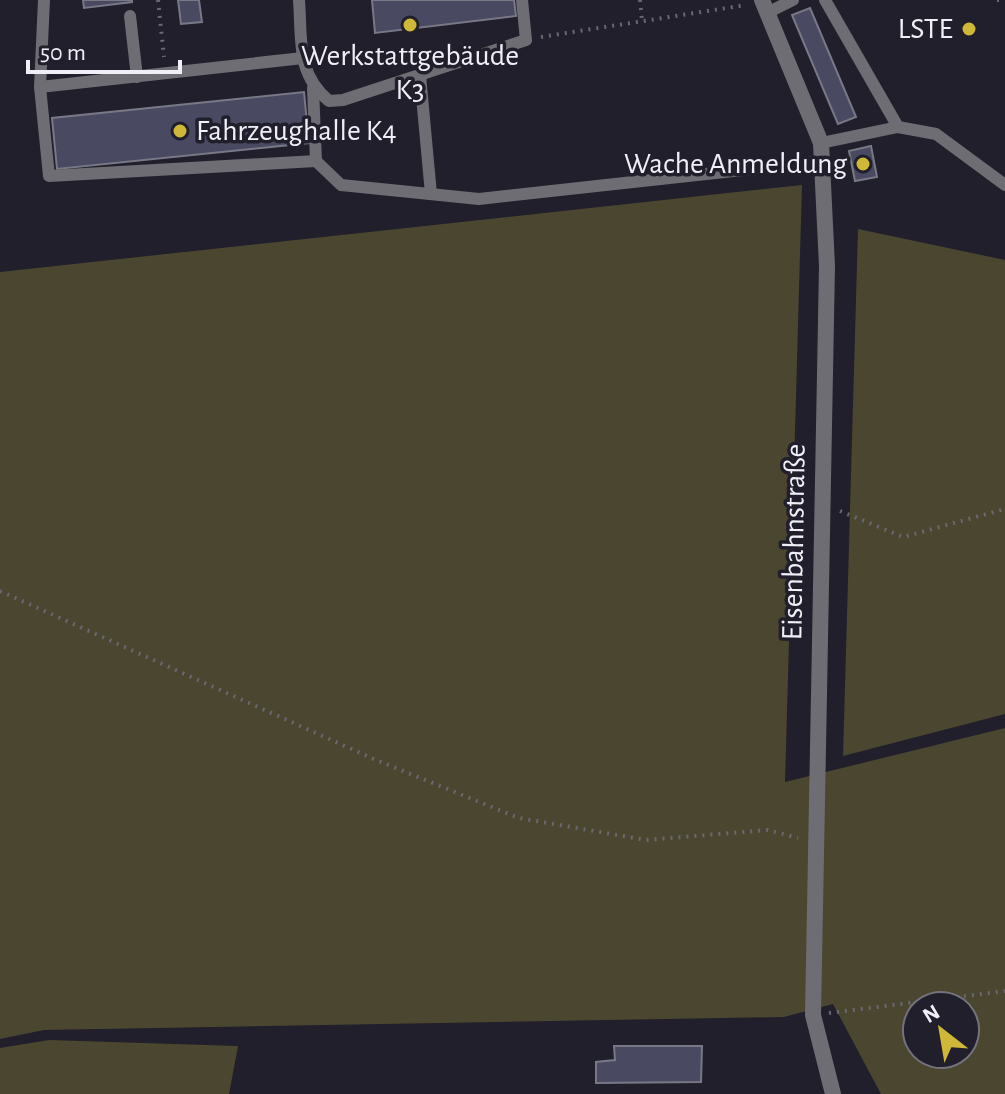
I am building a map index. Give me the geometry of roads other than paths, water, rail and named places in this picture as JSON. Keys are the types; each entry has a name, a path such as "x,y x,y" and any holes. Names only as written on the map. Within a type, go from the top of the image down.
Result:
{"street":[{"name":"Eisenbahnstraße","path":"765,5 821,143 824,161 827,266 813,1015 833,1094"}],"lane":[{"path":"44,0 40,87 49,176 316,161"},
{"path":"299,0 305,71 313,88 316,161 341,185 479,199 824,161"},
{"path":"313,88 329,101 343,100 526,40 522,0"},
{"path":"765,5 793,0"},
{"path":"825,0 898,127"},
{"path":"130,16 137,77"},
{"path":"40,87 303,58"},
{"path":"420,75 431,194"},
{"path":"821,143 898,127 936,134 1005,185"}],"place":[{"name":"Werkstattgebäude K3","path":"410,25"},
{"name":"LSTE","path":"969,29"},
{"name":"Fahrzeughalle K4","path":"180,131"},
{"name":"Wache Anmeldung","path":"863,164"}]}
